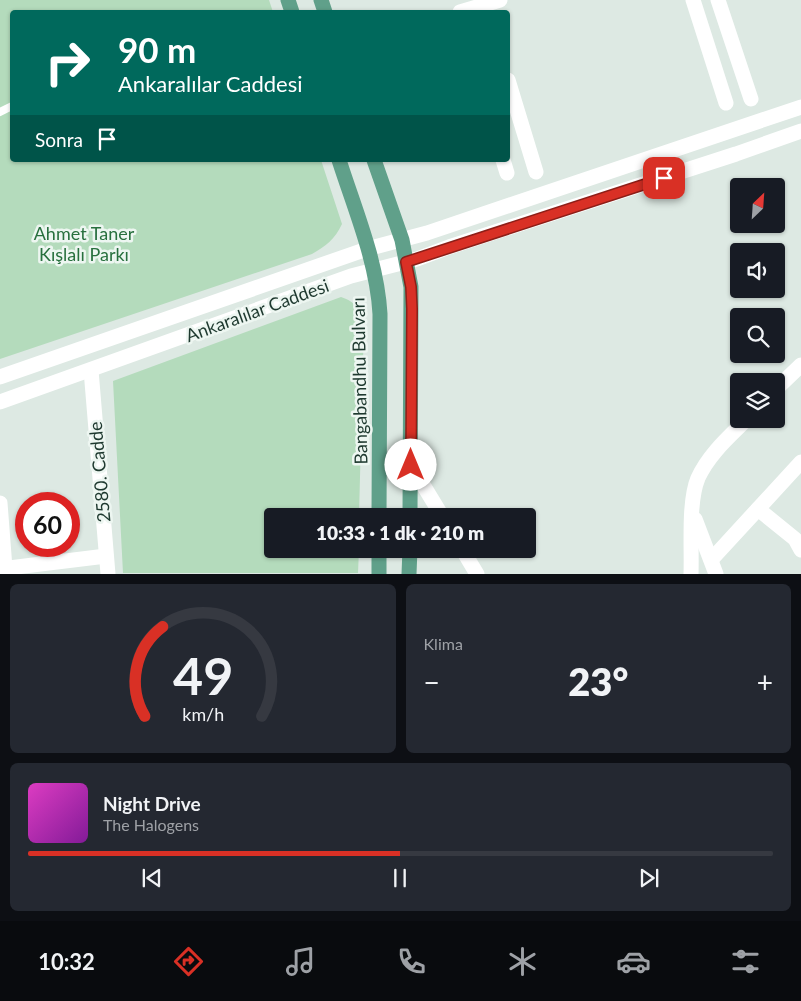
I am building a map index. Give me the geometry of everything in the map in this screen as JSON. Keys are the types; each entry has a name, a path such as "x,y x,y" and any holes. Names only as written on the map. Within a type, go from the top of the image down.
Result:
{"main road":[{"path":"486,9 500,0"},
{"path":"693,0 726,103"},
{"path":"718,0 751,99"},
{"path":"510,87 536,172"},
{"name":"Ankaralılar Caddesi","path":"0,377 367,248 402,240 801,107"},
{"name":"Ankaralılar Caddesi","path":"0,402 373,270 406,262 801,131"},
{"name":"Bangabandhu Bulvarı","path":"340,162 373,270 380,314 379,508"},
{"path":"375,162 402,240 411,287 410,508"},
{"path":"81,350 91,370"},
{"path":"785,380 801,365"},
{"name":"2580. Cadde","path":"91,370 108,574"},
{"path":"691,574 694,490 703,470 719,447 738,428"},
{"path":"714,567 758,509 801,462"},
{"path":"411,465 437,508"},
{"path":"0,503 3,569 106,556"},
{"path":"758,509 794,540 801,550"},
{"path":"692,513 714,567"},
{"path":"379,558 379,574"},
{"path":"409,574 410,558"},
{"path":"467,558 477,574"}],"green space":[{"name":"Ahmet Taner Kışlalı Parkı","path":"0,0 269,0 272,10 10,10 10,162 322,162 342,224 326,245 312,254 0,359"},
{"path":"341,297 350,301 357,307 364,323 359,508 264,508 264,558 359,558 358,573 123,573 113,381"}],"route":[{"path":"411,465 412,309 411,287 406,262 664,178"}]}
